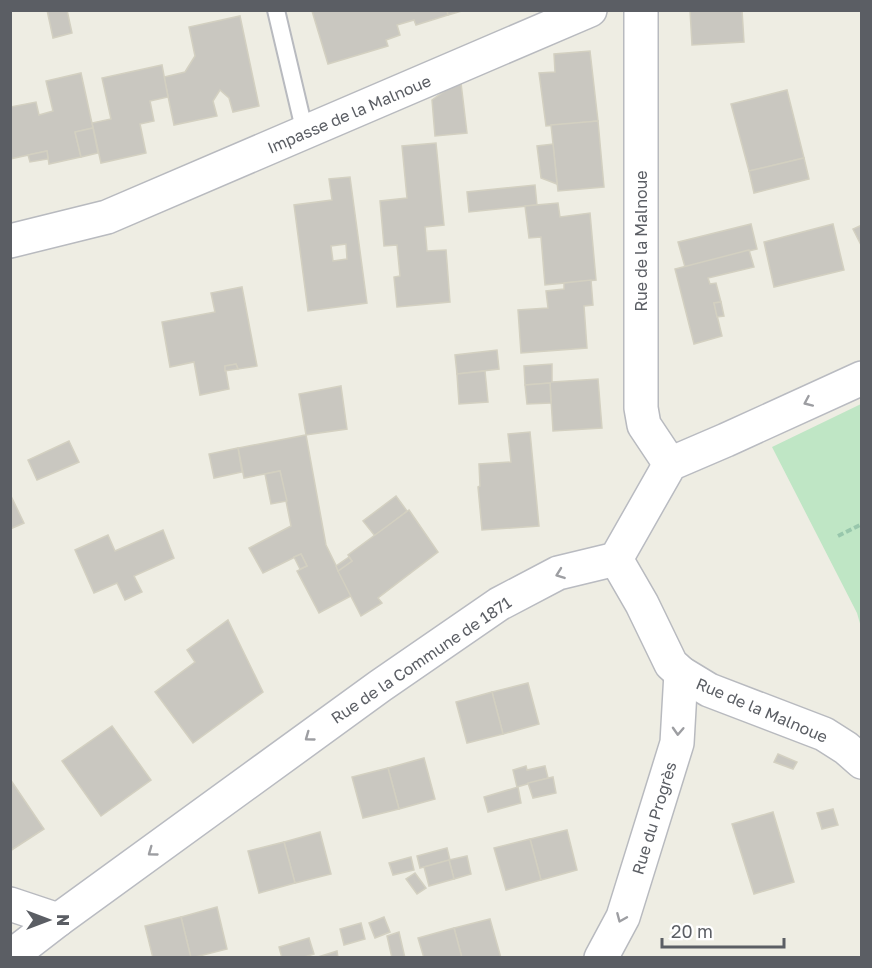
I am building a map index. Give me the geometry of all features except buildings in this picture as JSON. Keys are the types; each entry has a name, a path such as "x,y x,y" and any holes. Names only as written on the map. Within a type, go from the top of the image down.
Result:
{"street":[{"name":"Impasse de la Malnoue","path":"10,241 107,217 590,10"},
{"name":"Rue de la Malnoue","path":"641,10 641,408 644,425 670,464"},
{"path":"616,559 670,464 861,378"},
{"name":"Rue de la Malnoue","path":"616,559 642,604 671,664 681,673 709,690 824,734 846,748 861,762"},
{"name":"Rue de la Commune de 1871","path":"10,957 380,686 499,604 558,573 616,559"},
{"name":"Rue du Progrès","path":"601,957 623,917 677,743 681,673"},
{"path":"10,904 58,920"}],"lane":[{"path":"276,10 305,133"}],"path":[{"path":"838,536 861,524"}],"green space":[{"path":"861,404 861,627 857,613 772,447"}]}
